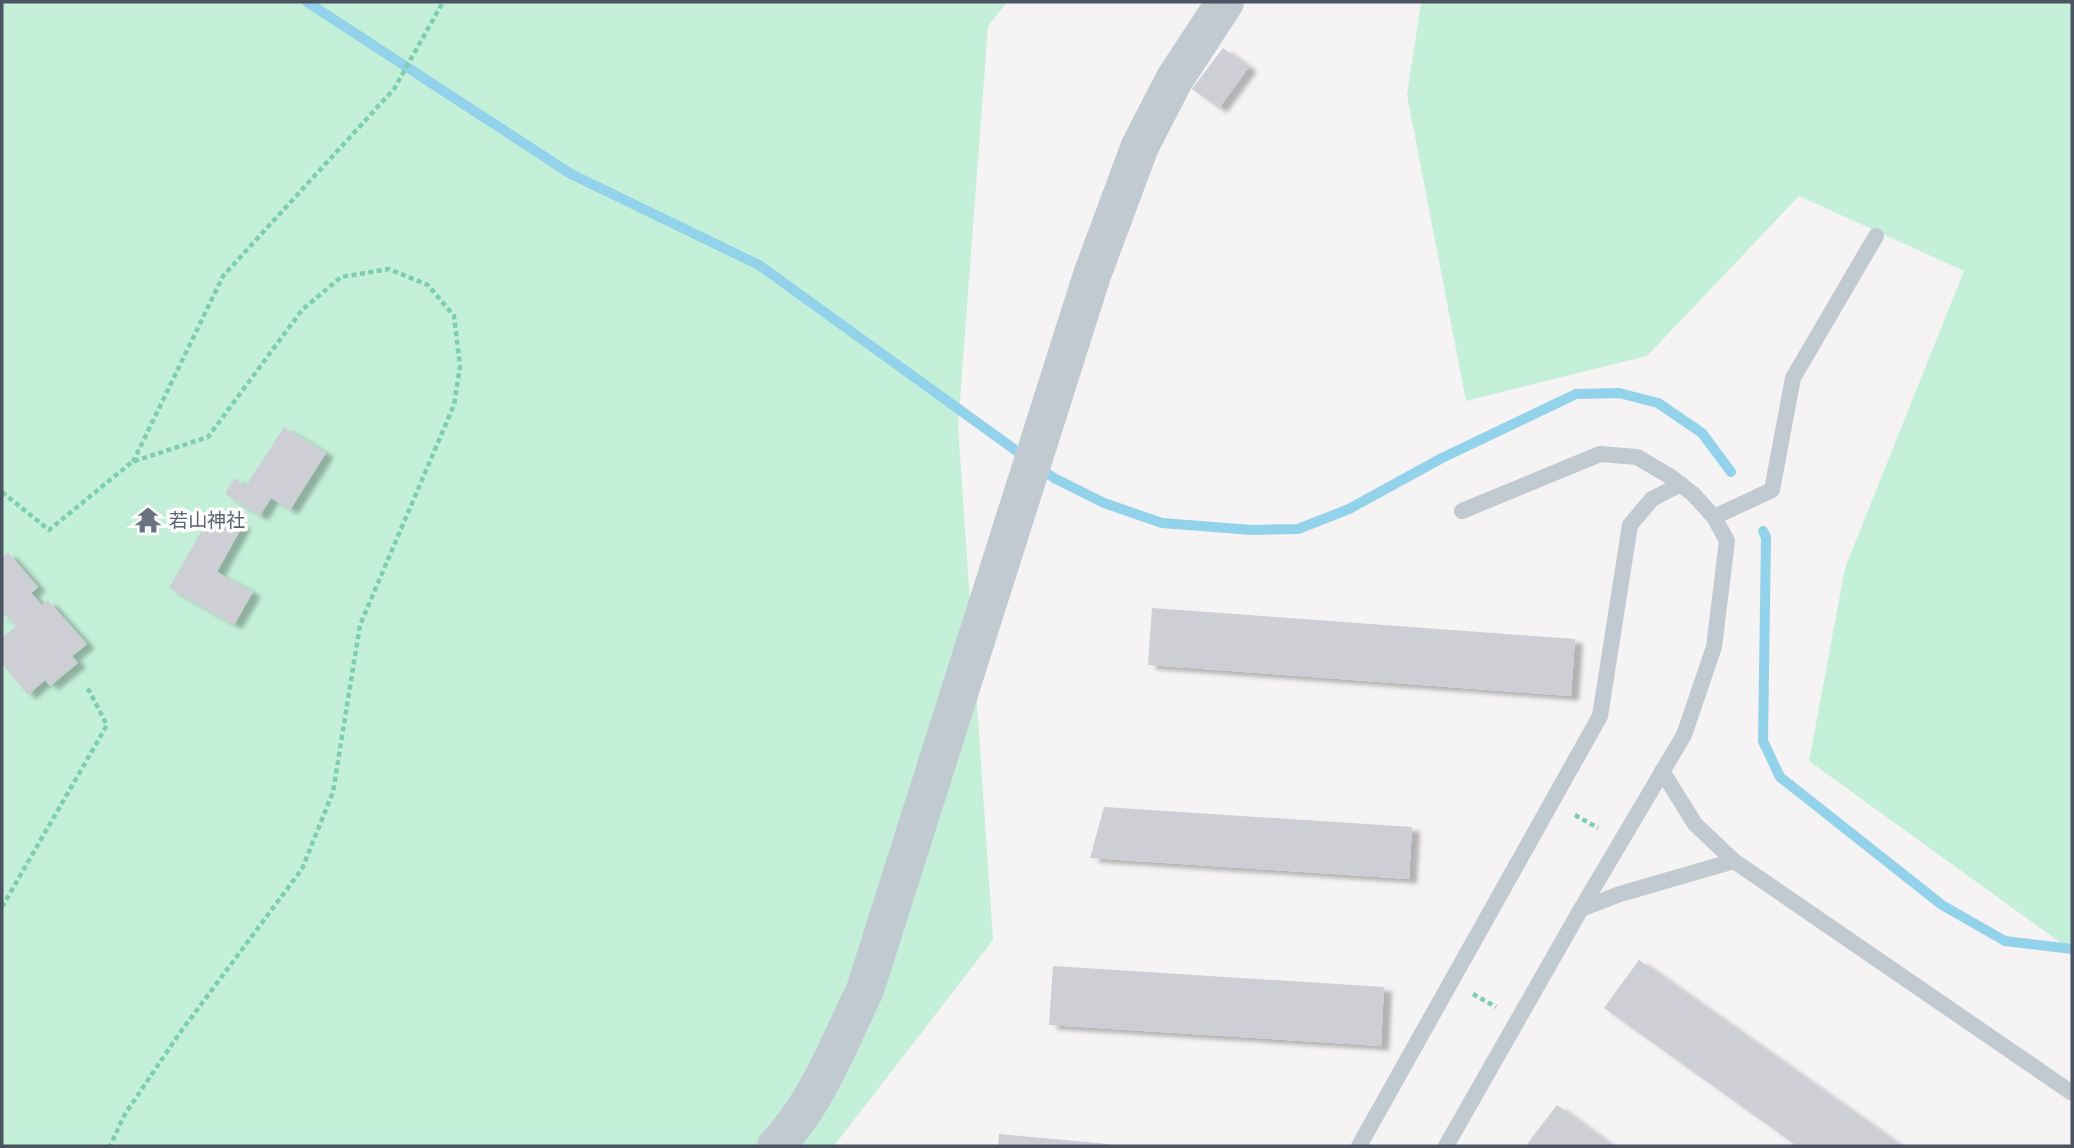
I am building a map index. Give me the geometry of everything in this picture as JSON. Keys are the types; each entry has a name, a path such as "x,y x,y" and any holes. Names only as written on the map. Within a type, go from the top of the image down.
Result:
{"street":[{"path":"776,1146 822,1079 864,990 1092,275 1140,145 1174,80 1225,2"}],"lane":[{"path":"1714,517 1772,490 1793,378 1877,236"},
{"path":"1446,1146 1620,841 1684,735 1714,648 1727,541 1714,517 1681,484 1637,457 1600,454 1462,511"},
{"path":"1359,1146 1600,716 1630,525 1652,499 1681,484"},
{"path":"1662,771 1695,824 1734,861 2072,1093"},
{"path":"1581,909 1620,894 1734,861"}],"path":[{"path":"132,462 223,276 394,89 443,2"},
{"path":"2,492 49,530 132,462 208,437 302,310 341,277 389,269 428,285 454,316 460,366 454,405 360,625 333,792 302,869 179,1034 125,1114 110,1146"},
{"path":"2,907 107,725 86,685"},
{"path":"1552,802 1620,841"},
{"path":"1451,981 1518,1020"}],"green space":[{"path":"2,2 1007,2 988,26 958,426 993,940 834,1146 2,1146"},
{"path":"1421,2 2072,2 2072,951 1809,761 1845,568 1964,271 1799,196 1647,356 1466,401 1407,95"}],"building":[{"path":"1223,48 1249,67 1219,108 1192,89"},
{"path":"284,427 326,453 290,510 271,498 260,516 225,494 234,478 246,486"},
{"path":"214,509 243,525 217,572 253,592 234,625 169,588"},
{"path":"8,552 38,587 31,593 42,605 48,600 87,644 72,656 78,663 50,686 45,680 28,695 2,664 2,638 16,626 6,615 2,618 2,558"},
{"path":"1152,608 1575,639 1571,696 1148,665"},
{"path":"1104,807 1412,827 1409,879 1090,858"},
{"path":"1639,960 1901,1146 1797,1146 1604,1008"},
{"path":"1053,966 1384,987 1381,1046 1049,1025"},
{"path":"1557,1105 1612,1146 1527,1144"},
{"path":"999,1134 1108,1144 1108,1146 998,1146"}],"waterway":[{"path":"307,2 571,174 759,265 1054,478 1104,503 1162,523 1252,530 1298,529 1349,509 1442,458 1576,394 1619,393 1658,403 1702,433 1731,472"},
{"path":"1763,531 1766,537 1763,741 1780,777 1942,905 2005,941 2072,949"}],"place":[{"name":"若山神社","path":"148,520"}]}
